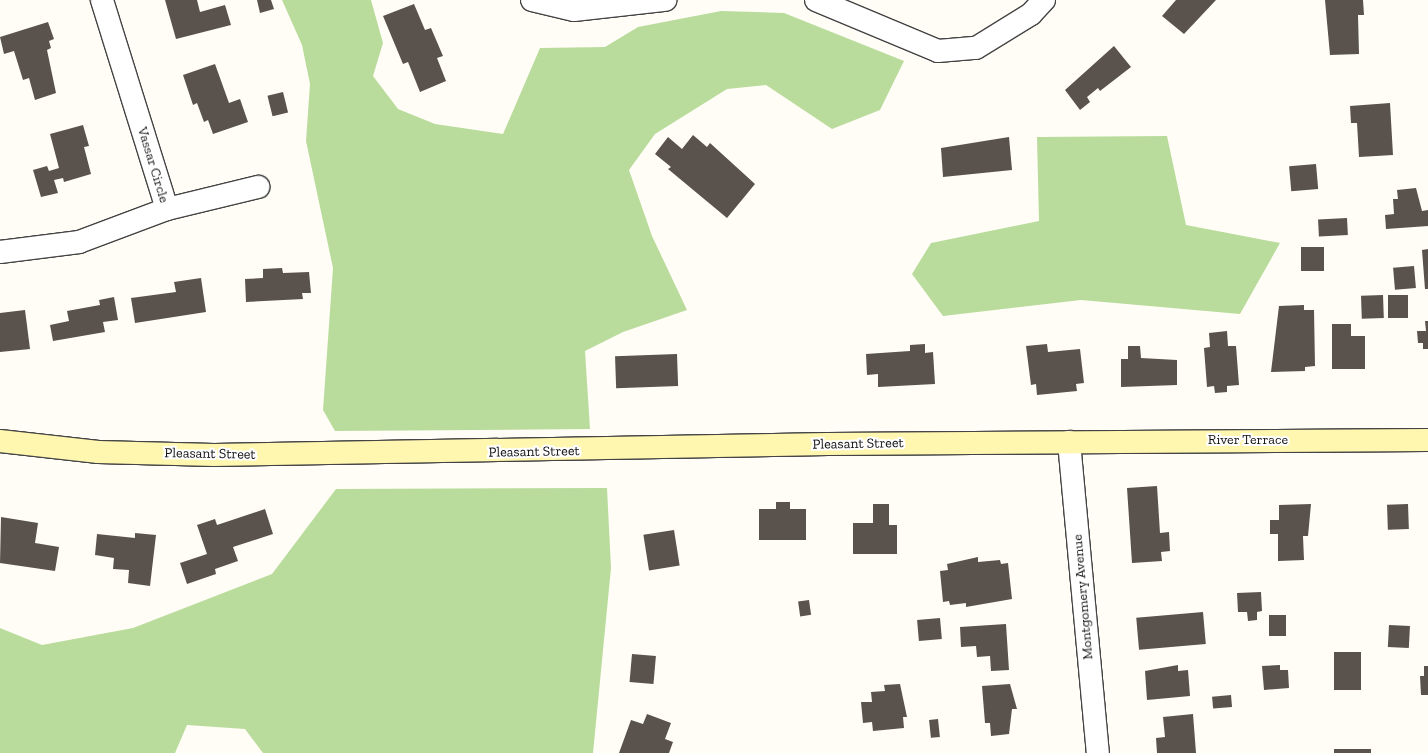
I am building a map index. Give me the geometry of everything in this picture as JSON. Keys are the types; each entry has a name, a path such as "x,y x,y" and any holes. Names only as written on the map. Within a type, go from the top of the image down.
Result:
{"street":[{"name":"Vassar Circle","path":"0,252 79,242 167,209 102,0"},
{"path":"532,0 574,10 665,0"},
{"path":"816,0 938,50 976,48 1031,14 1044,0"},
{"path":"167,209 258,187"},
{"name":"River Terrace","path":"1069,442 1428,440"},
{"name":"Pleasant Street","path":"0,441 98,452 214,455 1069,442"},
{"name":"Montgomery Avenue","path":"1069,442 1098,753"}],"green space":[{"path":"282,0 371,0 383,43 373,76 398,109 435,124 503,134 540,48 605,47 638,27 721,11 784,13 904,61 880,110 832,129 766,85 727,89 655,134 629,170 652,236 687,310 623,332 585,351 590,429 335,431 323,410 333,268 306,141 310,84 302,45"},
{"path":"1167,136 1186,225 1280,243 1240,314 1081,300 943,316 912,274 931,243 1039,221 1037,137"},
{"path":"607,488 611,568 593,753 263,753 245,729 187,725 175,753 0,753 0,628 42,645 133,628 272,574 336,489"}],"building":[{"path":"165,0 197,0 200,12 225,5 231,25 176,39"},
{"path":"257,0 271,0 274,9 260,13"},
{"path":"1176,0 1216,0 1184,34 1162,16"},
{"path":"1325,0 1363,0 1364,15 1358,15 1359,54 1330,55"},
{"path":"414,4 425,30 431,28 443,56 437,58 446,81 420,92 408,62 403,64 383,16"},
{"path":"48,22 54,39 49,41 51,48 47,50 56,93 35,100 29,78 23,80 14,51 4,54 0,37"},
{"path":"1114,46 1131,67 1100,91 1098,88 1087,97 1090,102 1080,110 1065,90"},
{"path":"215,64 229,103 240,99 248,122 213,134 208,120 204,122 197,103 193,105 183,75"},
{"path":"283,92 288,112 273,116 267,96"},
{"path":"1390,103 1393,155 1359,157 1357,123 1351,123 1350,106"},
{"path":"83,125 89,146 84,147 91,174 64,182 63,178 54,180 58,193 41,197 33,170 47,166 49,171 59,168 50,134"},
{"path":"693,135 707,147 710,143 755,184 727,218 668,169 671,167 655,154 668,137 682,149"},
{"path":"1009,137 1012,170 943,177 941,148"},
{"path":"1316,164 1318,189 1291,191 1289,166"},
{"path":"1416,188 1422,211 1428,210 1428,226 1386,229 1385,215 1394,214 1393,199 1398,199 1397,190"},
{"path":"1347,218 1348,235 1319,236 1318,220"},
{"path":"1301,247 1324,247 1324,271 1301,271"},
{"path":"1428,249 1428,289 1425,289 1422,250"},
{"path":"1414,266 1416,288 1395,290 1393,268"},
{"path":"282,268 283,273 309,272 311,293 302,293 303,299 246,302 245,279 263,278 263,269"},
{"path":"201,278 206,312 135,323 131,298 176,292 174,282"},
{"path":"1383,295 1384,318 1362,319 1361,296"},
{"path":"1388,295 1408,295 1408,318 1388,318"},
{"path":"114,297 118,320 103,322 105,332 53,341 50,325 69,321 67,311 100,305 99,300"},
{"path":"1304,305 1304,310 1314,310 1315,366 1305,367 1305,371 1271,372 1279,306"},
{"path":"25,310 30,349 0,352 0,313"},
{"path":"1425,321 1428,321 1428,349 1423,349 1423,343 1418,343 1417,331 1426,331"},
{"path":"1332,324 1351,324 1351,336 1365,336 1365,369 1332,369"},
{"path":"1227,331 1228,346 1236,346 1239,385 1227,386 1227,392 1215,393 1214,386 1207,387 1204,348 1210,347 1209,333"},
{"path":"925,344 925,353 933,352 935,384 878,387 878,374 867,375 866,354 910,351 910,345"},
{"path":"1047,344 1048,352 1080,349 1084,383 1076,384 1077,391 1037,395 1036,384 1031,385 1026,346"},
{"path":"1128,346 1140,346 1141,358 1177,360 1177,385 1121,387 1121,359 1128,359"},
{"path":"677,354 678,386 616,388 615,356"},
{"path":"1157,486 1160,533 1169,532 1170,551 1161,552 1162,561 1132,563 1127,488"},
{"path":"776,502 790,502 790,509 806,509 806,540 759,540 759,509 776,509"},
{"path":"873,504 889,504 889,525 897,525 897,554 853,554 853,523 873,523"},
{"path":"1311,504 1308,536 1303,536 1304,560 1278,561 1278,534 1270,534 1270,520 1279,520 1279,505"},
{"path":"1408,504 1409,529 1388,530 1387,505"},
{"path":"265,509 273,534 233,547 238,561 215,569 216,574 187,584 180,563 207,554 197,525 215,519 217,525"},
{"path":"1,517 38,523 35,543 59,547 55,571 0,563"},
{"path":"674,530 680,566 649,570 643,535"},
{"path":"135,533 156,535 150,586 128,583 129,570 113,569 114,558 95,555 97,534 135,538"},
{"path":"978,557 978,562 1000,560 1001,564 1008,563 1012,599 966,607 966,603 950,605 949,601 943,602 940,571 948,570 947,564"},
{"path":"1261,592 1262,611 1257,612 1257,620 1248,621 1247,612 1238,612 1237,593"},
{"path":"809,600 811,615 800,616 798,602"},
{"path":"1203,612 1206,644 1139,650 1136,618"},
{"path":"1269,615 1286,615 1286,636 1269,636"},
{"path":"940,618 942,639 919,641 917,620"},
{"path":"1006,624 1009,670 991,671 990,656 977,657 976,646 961,647 960,627"},
{"path":"1389,625 1410,626 1409,648 1388,647"},
{"path":"1334,652 1361,652 1361,690 1334,690"},
{"path":"632,654 656,656 653,684 630,682"},
{"path":"1178,665 1178,671 1188,670 1190,696 1147,700 1145,671"},
{"path":"1280,665 1280,670 1288,670 1289,688 1264,690 1262,666"},
{"path":"1424,666 1428,666 1428,695 1421,695 1420,676 1424,676"},
{"path":"900,684 907,717 903,717 904,728 873,731 872,722 863,723 861,702 872,702 871,692 885,691 884,685"},
{"path":"1010,684 1017,709 1012,709 1009,734 991,736 990,723 985,723 982,686"},
{"path":"1231,695 1232,707 1213,709 1212,697"},
{"path":"647,714 671,723 665,739 673,742 669,753 619,753 631,720 643,724"},
{"path":"1193,714 1196,753 1157,753 1156,738 1165,737 1163,717"},
{"path":"938,719 940,737 931,738 929,720"},
{"path":"1334,749 1371,749 1371,753 1334,753"}]}
